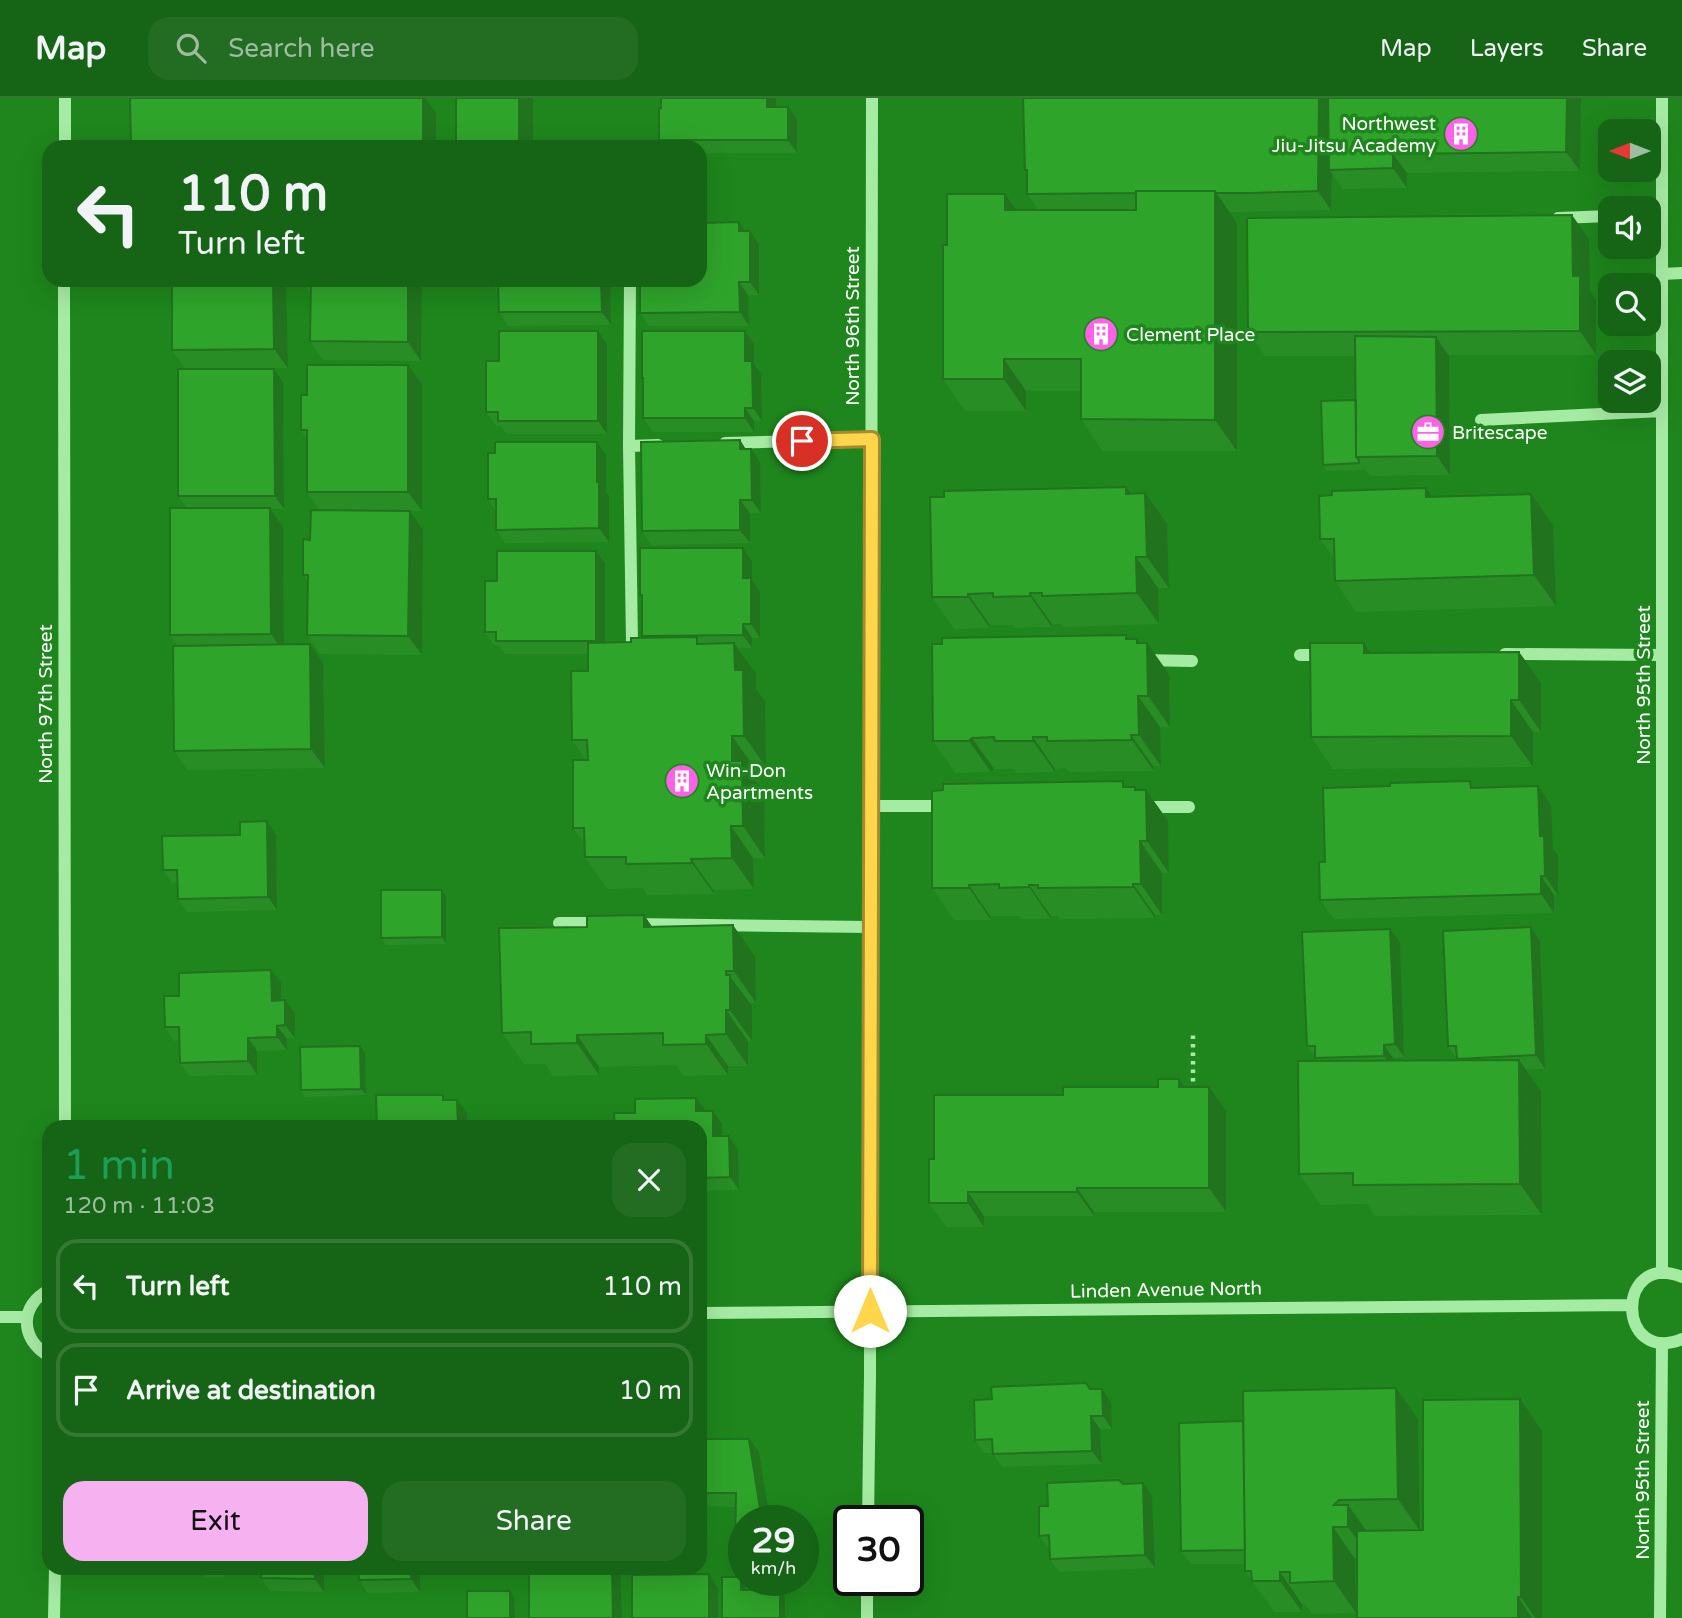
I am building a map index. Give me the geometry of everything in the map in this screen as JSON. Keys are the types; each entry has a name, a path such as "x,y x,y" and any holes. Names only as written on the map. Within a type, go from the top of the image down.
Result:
{"street":[{"path":"65,98 65,140"},
{"name":"North 96th Street","path":"868,1505 872,98"},
{"name":"North 95th Street","path":"1662,98 1662,1273"},
{"path":"1549,218 1598,216"},
{"path":"1662,274 1682,273"},
{"name":"North 97th Street","path":"64,287 65,1120"},
{"path":"630,287 632,643"},
{"path":"1481,420 1662,411"},
{"path":"709,444 872,439"},
{"path":"629,446 669,445"},
{"path":"1491,654 1662,655"},
{"path":"1300,655 1341,655"},
{"path":"1124,660 1192,661"},
{"path":"871,806 966,806"},
{"path":"1133,807 1189,807"},
{"path":"559,923 871,927"},
{"path":"1682,1277 1673,1273 1662,1273 1642,1282 1635,1290 1631,1311 1633,1322 1649,1339 1662,1343 1682,1339"},
{"path":"42,1294 31,1306 27,1317 30,1339 42,1351"},
{"name":"Linden Avenue North","path":"707,1313 1632,1305"},
{"path":"0,1317 27,1317"},
{"name":"North 95th Street","path":"1660,1618 1662,1343"},
{"path":"54,1618 55,1575"},
{"path":"867,1596 867,1618"}],"path":[{"path":"1192,1102 1193,1035"}],"building":[{"path":"130,98 423,98 423,140 131,140"},
{"path":"456,98 519,98 519,140 456,140"},
{"path":"661,98 767,98 767,107 788,107 788,140 659,140"},
{"path":"1023,98 1319,98 1318,191 1027,194"},
{"name":"Northwest Jiu-Jitsu Academy","path":"1328,98 1567,98 1566,152 1393,154 1393,168 1329,170"},
{"name":"Clement Place","path":"1136,191 1215,191 1215,420 1081,419 1081,359 1004,359 1004,379 943,379 943,245 947,245 947,194 1005,194 1005,210 1136,210"},
{"path":"1572,215 1573,276 1580,276 1580,331 1248,332 1247,218"},
{"path":"739,222 739,231 750,231 750,282 739,282 740,312 640,313 640,287 707,287 707,223"},
{"path":"172,287 273,287 274,349 172,350"},
{"path":"311,287 408,287 408,342 310,341"},
{"path":"498,287 601,287 602,312 499,312"},
{"path":"499,331 598,331 598,421 498,421 498,412 486,412 486,361 499,361"},
{"path":"642,331 745,331 745,361 752,361 753,408 745,408 745,418 643,418"},
{"path":"1355,336 1436,337 1437,456 1356,457"},
{"path":"307,365 408,365 408,492 307,492 307,430 301,430 301,395 307,395"},
{"path":"178,369 274,369 275,496 178,496"},
{"path":"1356,400 1356,457 1359,463 1323,465 1321,401"},
{"path":"740,440 740,449 751,449 752,500 740,500 740,530 642,531 641,442"},
{"path":"495,442 597,442 599,528 496,530 496,499 488,499 488,453 495,453"},
{"path":"1126,487 1126,494 1145,493 1147,557 1136,557 1137,593 1042,596 1042,593 1030,593 1030,596 993,597 993,593 968,594 968,597 932,597 930,497 944,497 944,491"},
{"path":"1426,488 1426,497 1531,494 1534,575 1335,581 1334,539 1320,539 1319,496 1332,495 1332,491"},
{"path":"170,508 270,508 271,634 170,635"},
{"path":"311,510 410,511 408,636 307,635 308,575 303,575 303,539 310,540"},
{"path":"640,548 743,548 743,578 751,578 751,624 743,624 743,635 642,636"},
{"path":"497,551 596,551 596,641 496,641 496,632 485,632 485,581 497,581"},
{"path":"1126,635 1126,639 1147,643 1148,696 1138,696 1139,735 1131,735 1132,740 1047,741 1047,737 1033,737 1033,741 995,741 994,737 972,738 969,741 933,741 932,644 942,644 942,638"},
{"name":"Win-Don Apartments","path":"697,637 697,644 734,643 735,670 743,670 744,736 732,736 732,761 742,761 743,826 731,826 732,858 691,859 692,863 626,864 626,857 585,857 584,828 573,828 573,760 588,760 587,740 572,740 571,671 588,671 588,643 631,642 631,638"},
{"path":"1310,643 1364,643 1364,653 1519,652 1519,700 1511,700 1511,736 1311,737"},
{"path":"310,644 311,749 174,751 173,646"},
{"path":"1123,781 1123,787 1146,790 1147,841 1140,841 1141,884 1133,884 1133,887 1038,888 1038,885 1029,885 999,888 999,884 969,885 969,888 932,888 932,791 943,790 943,784"},
{"path":"1470,781 1471,788 1538,786 1540,836 1544,836 1545,876 1541,876 1541,894 1320,900 1319,862 1325,862 1323,788"},
{"path":"267,821 268,897 178,899 177,870 163,870 162,836 240,835 240,822"},
{"path":"381,890 442,890 442,937 381,938"},
{"path":"644,915 644,927 733,925 734,971 726,971 726,975 730,975 730,1010 726,1010 726,1034 706,1035 706,1044 663,1045 663,1033 577,1035 577,1043 531,1044 531,1032 502,1033 499,928 587,927 587,916"},
{"path":"1531,927 1536,1055 1457,1059 1456,1046 1448,1046 1443,931"},
{"path":"1390,929 1395,1044 1384,1045 1384,1056 1315,1058 1315,1046 1307,1046 1302,932"},
{"path":"271,970 272,1001 285,1000 285,1025 277,1026 277,1037 248,1038 248,1061 180,1063 179,1027 165,1027 164,996 179,996 179,973"},
{"path":"360,1046 361,1089 301,1090 300,1047"},
{"path":"1519,1060 1520,1184 1353,1185 1353,1173 1299,1174 1298,1061"},
{"path":"1158,1079 1179,1079 1179,1087 1209,1087 1209,1188 1077,1188 1077,1192 968,1192 968,1203 929,1203 929,1159 934,1159 934,1095 1063,1095 1063,1087 1158,1087"},
{"path":"376,1095 443,1095 443,1100 457,1100 458,1120 377,1120"},
{"path":"696,1098 696,1111 713,1111 713,1136 729,1136 730,1177 707,1178 707,1120 614,1120 614,1113 635,1113 635,1099"},
{"path":"1086,1383 1090,1389 1102,1389 1103,1416 1091,1416 1092,1451 993,1454 992,1439 975,1440 974,1400 992,1399 991,1387"},
{"path":"1396,1388 1398,1499 1339,1500 1334,1505 1348,1505 1348,1527 1333,1527 1334,1581 1290,1583 1290,1572 1280,1572 1280,1581 1252,1581 1251,1571 1245,1571 1243,1391"},
{"path":"1520,1399 1521,1597 1518,1597 1518,1618 1357,1618 1357,1531 1423,1530 1423,1400"},
{"path":"1243,1421 1245,1550 1181,1551 1179,1423"},
{"path":"707,1439 749,1439 759,1505 736,1505 736,1493 707,1493"},
{"path":"1119,1480 1123,1484 1143,1483 1145,1555 1050,1559 1049,1535 1039,1536 1039,1506 1048,1506 1047,1483"},
{"path":"707,1574 709,1618 632,1618 632,1575"},
{"path":"261,1575 315,1575 315,1579 261,1578"},
{"path":"359,1575 411,1575 411,1579 359,1580"},
{"path":"529,1575 612,1575 613,1618 529,1618"},
{"path":"722,1577 728,1577 728,1596 780,1596 780,1618 722,1618"},
{"path":"467,1591 510,1591 510,1618 467,1618"}],"place":[{"name":"Northwest Jiu-Jitsu Academy","path":"1461,134"},
{"name":"Clement Place","path":"1101,334"},
{"name":"Britescape","path":"1428,432"},
{"name":"Win-Don Apartments","path":"682,781"}],"route":[{"path":"802,441 872,439 870,1311"}]}
